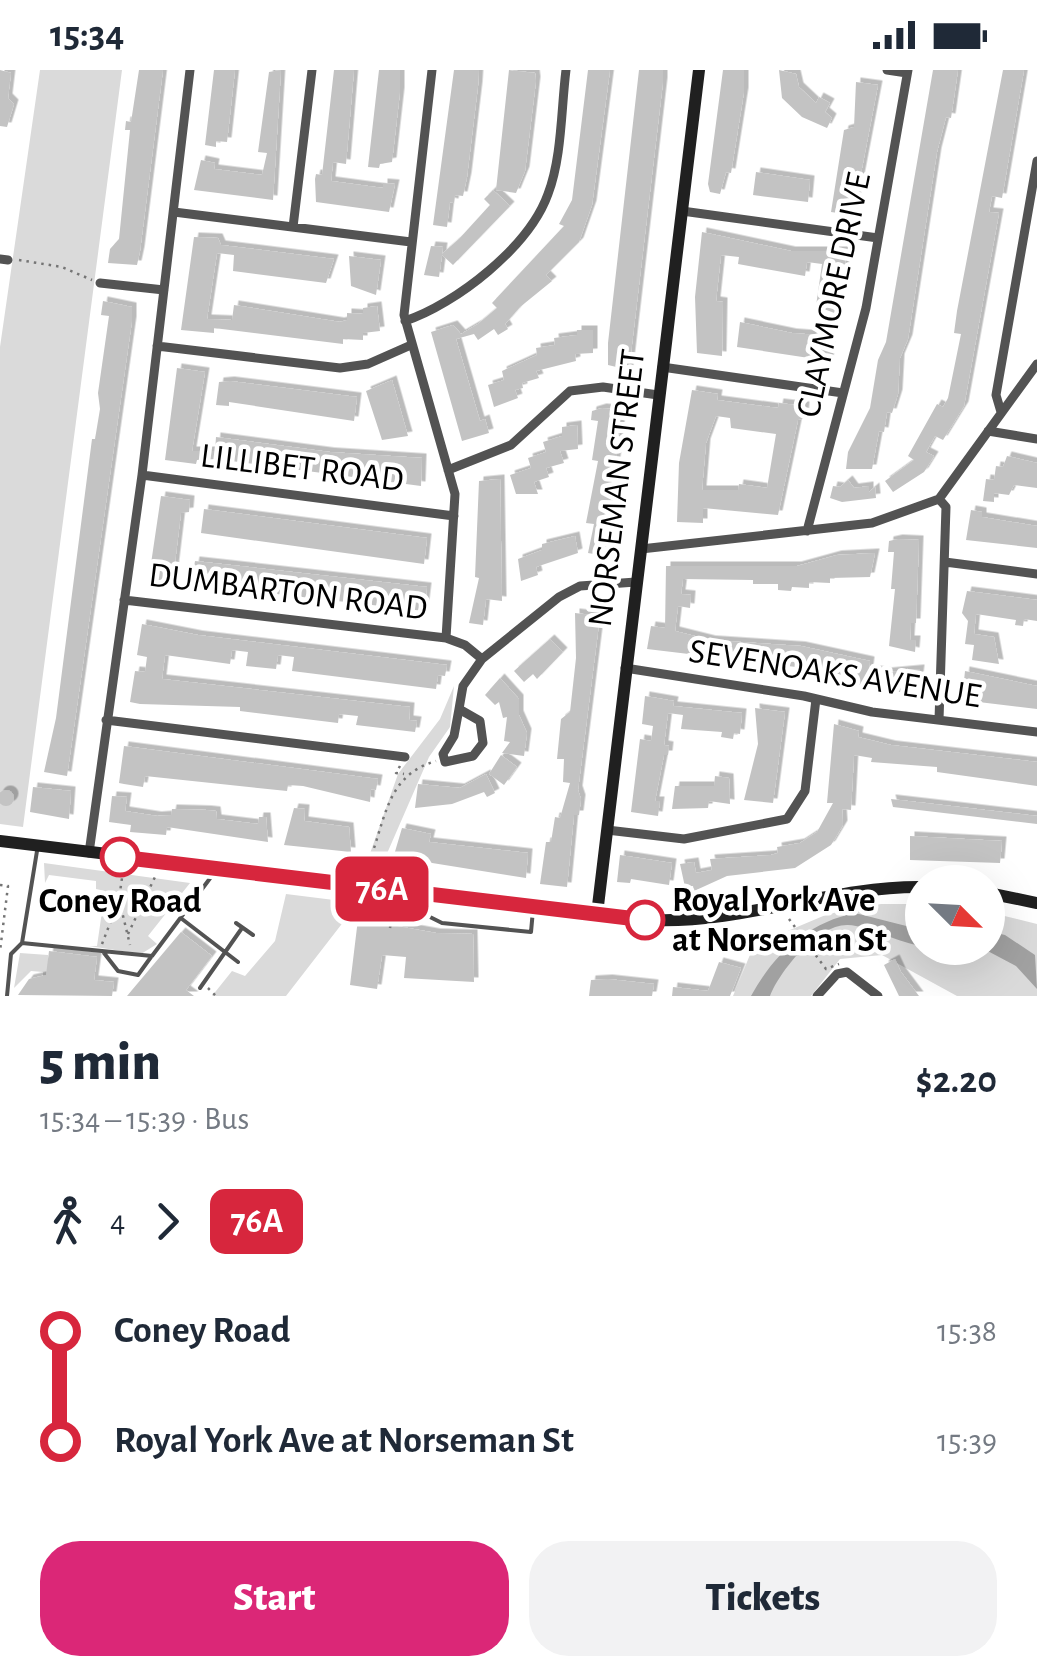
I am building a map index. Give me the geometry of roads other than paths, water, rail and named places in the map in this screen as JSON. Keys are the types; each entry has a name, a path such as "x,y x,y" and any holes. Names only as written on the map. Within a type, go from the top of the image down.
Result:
{"main road":[{"name":"NORSEMAN STREET","path":"597,914 699,70"},
{"path":"0,842 677,921 864,891 905,888"},
{"path":"1005,896 1037,903"}],"street":[{"path":"89,853 142,476 190,70"},
{"path":"293,227 312,70"},
{"path":"432,70 405,322 455,494 446,638 465,645 482,660"},
{"path":"405,322 457,298 543,206 554,168 566,70"},
{"path":"887,70 907,72"},
{"name":"CLAYMORE DRIVE","path":"806,531 866,308 907,72"},
{"path":"1001,412 996,396 1037,161"},
{"path":"682,210 878,238"},
{"path":"174,212 411,242"},
{"path":"100,282 164,290"},
{"path":"158,346 340,368 368,364 411,345"},
{"path":"641,549 872,522 939,499 1037,364"},
{"path":"662,367 843,393"},
{"name":"LILLIBET ROAD","path":"448,470 510,445 570,390 604,387 658,395"},
{"path":"988,431 1037,439"},
{"name":"LILLIBET ROAD","path":"142,476 454,516"},
{"path":"939,499 946,507 939,720"},
{"path":"945,562 1037,574"},
{"path":"459,709 480,720 483,743 468,758 442,759 456,729 459,709 463,686 482,660 570,590 619,580 636,582"},
{"name":"DUMBARTON ROAD","path":"124,600 446,638"},
{"name":"SEVENOAKS AVENUE","path":"626,668 816,698 872,712 1037,732"},
{"path":"607,830 684,839 787,819 805,792 816,698"},
{"path":"106,720 405,757"},
{"path":"817,996 837,974 852,973 878,996"}],"lane":[{"path":"6,996 11,954 22,943 39,846"},
{"path":"101,953 118,971 138,975 217,870"},
{"path":"428,894 426,915 442,923 531,932 534,907"},
{"path":"182,918 238,962"},
{"path":"236,924 252,935"},
{"path":"201,986 242,928"},
{"path":"22,943 152,956"}],"place":[{"name":"Coney Road","path":"120,857"},
{"name":"Royal York Ave at Norseman St","path":"645,920"}]}
